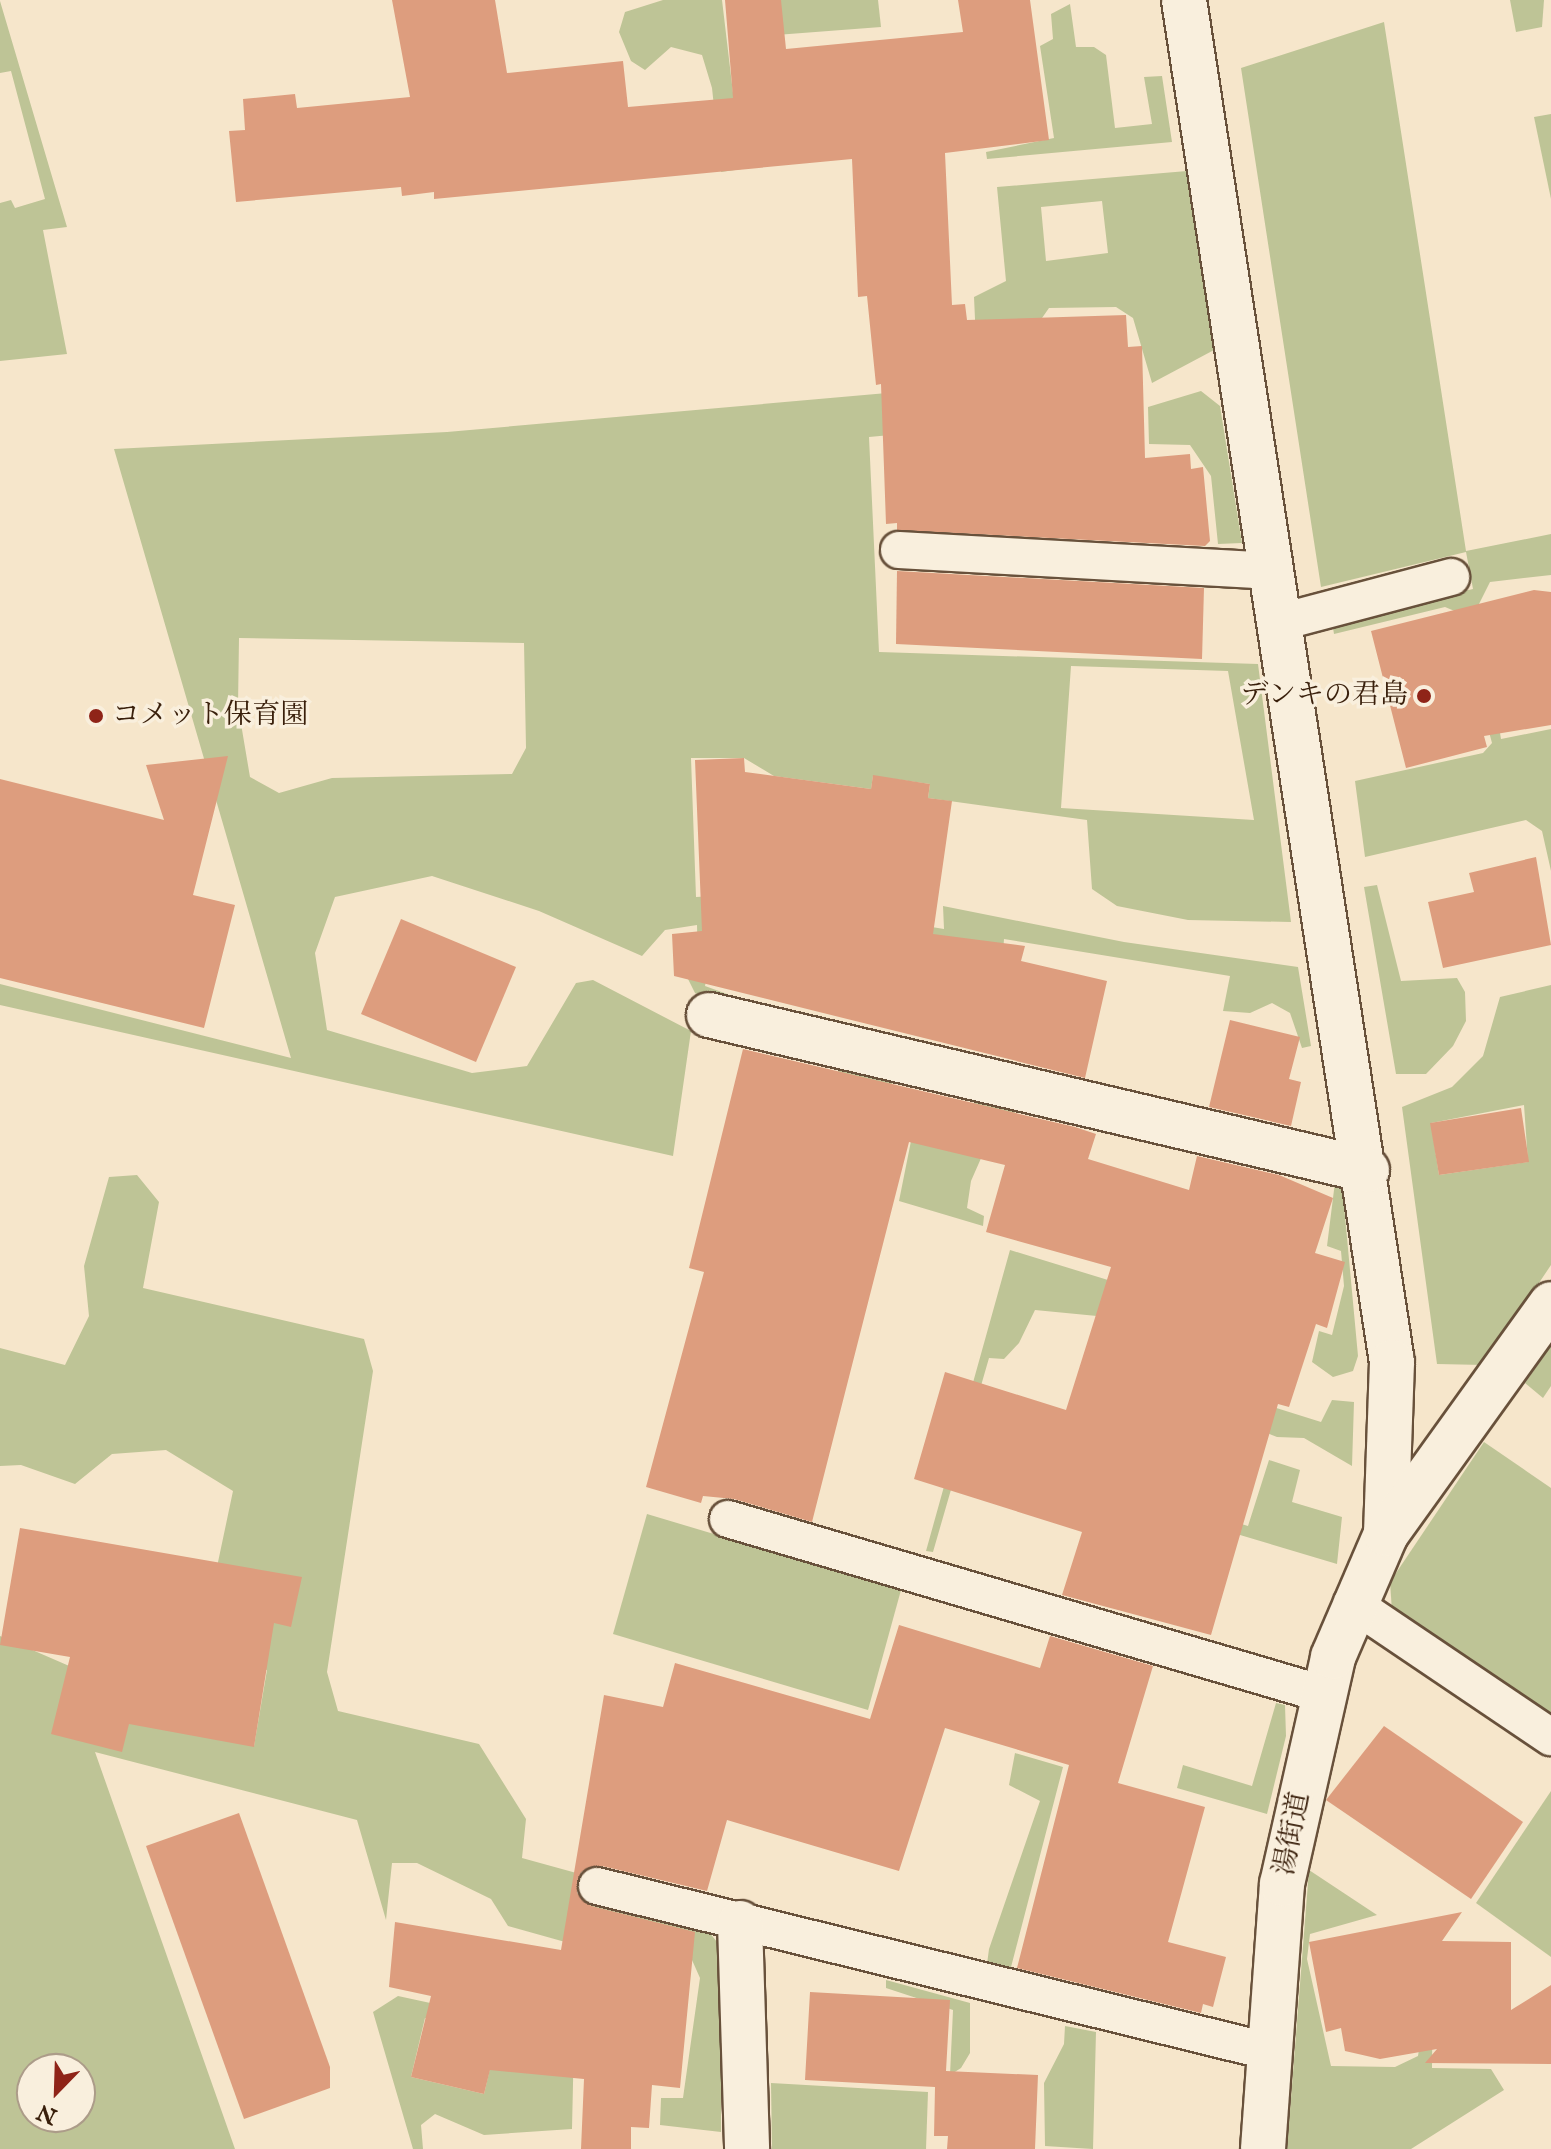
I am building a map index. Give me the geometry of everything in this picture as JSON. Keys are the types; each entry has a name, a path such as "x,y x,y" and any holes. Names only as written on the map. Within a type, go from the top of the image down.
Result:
{"street":[{"path":"1184,0 1367,1170 1392,1362 1386,1534"},
{"path":"709,1015 1367,1170"},
{"path":"1386,1534 1551,1304"},
{"name":"湯街道","path":"1263,2149 1267,2051 1282,1884 1323,1694 1352,1603 1386,1534"},
{"path":"740,1923 747,2149"}],"lane":[{"path":"899,550 1273,571"},
{"path":"1281,622 1451,577"},
{"path":"728,1519 1323,1694"},
{"path":"1352,1603 1551,1737"},
{"path":"597,1886 1267,2051"}],"green space":[{"path":"663,0 722,0 742,169 721,172 712,88 702,55 671,47 645,70 631,61 619,32 625,12"},
{"path":"781,0 878,0 881,27 776,35"},
{"path":"1510,0 1544,0 1542,27 1516,32"},
{"path":"0,1 67,227 43,230 67,354 0,361 0,203 11,200 15,208 45,199 11,71 0,73"},
{"path":"1070,4 1076,47 1094,47 1106,55 1115,128 1152,124 1144,77 1162,76 1172,142 987,159 986,152 1054,138 1040,46 1053,39 1051,14"},
{"path":"1384,22 1466,551 1551,534 1551,575 1490,582 1479,604 1501,739 1551,729 1551,871 1542,831 1526,820 1365,857 1355,781 1483,753 1492,743 1457,612 1445,607 1334,634 1332,622 1473,589 1466,552 1321,587 1241,68"},
{"path":"1551,114 1551,199 1534,117"},
{"path":"1187,171 1214,350 1152,383 1133,318 1116,307 1049,308 1035,328 1043,421 869,437 879,652 1258,664 1291,922 1188,920 1117,906 1092,889 1087,820 928,798 930,784 873,776 871,789 774,776 744,758 691,758 696,897 753,894 718,923 705,986 727,994 726,1005 695,993 684,971 698,970 697,925 665,930 642,956 539,911 432,876 335,897 315,953 327,1030 472,1073 527,1066 576,983 593,980 691,1031 673,1156 0,1005 0,984 291,1058 114,449 447,432 978,385 974,297 1006,281 997,187","holes":["1102,201 1108,253 1046,261 1041,207","239,638 524,643 526,748 512,774 332,778 279,793 250,777 238,706","1071,666 1228,671 1254,820 1061,808"]},
{"path":"1201,391 1220,406 1242,543 1218,544 1211,476 1190,445 1149,444 1148,407"},
{"path":"1377,885 1401,981 1457,978 1465,992 1466,1021 1453,1046 1426,1074 1396,1074 1364,887"},
{"path":"943,906 1124,942 1298,967 1311,1046 1302,1048 1290,1013 1272,1003 1250,1013 1223,1011 1230,976 1004,939 1003,953 828,910 944,929"},
{"path":"1551,985 1551,1265 1484,1365 1437,1364 1402,1107 1452,1087 1483,1056 1500,997","holes":["1524,1105 1528,1162 1439,1175 1431,1123"]},
{"path":"839,1068 893,1080 888,1102 981,1103 1015,1112 1005,1143 982,1156 971,1181 967,1208 984,1216 983,1226 899,1201 911,1141 827,1119"},
{"path":"137,1175 159,1202 143,1288 364,1339 373,1371 327,1672 338,1711 479,1744 526,1819 522,1858 580,1874 575,1896 709,1932 721,1947 721,2132 660,2125 661,2098 683,2098 700,1978 692,1960 583,1947 508,1926 491,1899 417,1863 392,1863 386,1920 357,1820 95,1752 235,2149 0,2149 0,1636 254,1746 267,1670 198,1657 233,1491 166,1450 112,1454 75,1484 21,1465 0,1466 0,1348 65,1365 89,1316 84,1266 109,1177"},
{"path":"1335,1182 1342,1184 1358,1356 1353,1371 1333,1377 1312,1362 1319,1331 1332,1335 1344,1286 1341,1251 1327,1246"},
{"path":"1010,1250 1108,1280 1097,1316 1035,1310 1019,1343 1004,1359 989,1358 933,1552 926,1551"},
{"path":"1551,1346 1551,1386 1543,1398 1525,1383"},
{"path":"1216,1389 1321,1422 1332,1400 1354,1402 1352,1466 1304,1438 1277,1437 1212,1411"},
{"path":"1484,1442 1551,1488 1551,1717 1392,1611 1390,1582"},
{"path":"1269,1460 1300,1470 1292,1502 1342,1517 1337,1564 1163,1512 1167,1501 1248,1526"},
{"path":"647,1514 901,1590 868,1710 613,1634"},
{"path":"1276,1703 1285,1705 1286,1736 1267,1814 1177,1788 1183,1765 1252,1786"},
{"path":"1015,1753 1063,1767 1010,1971 987,1964 989,1949 1040,1801 1009,1785"},
{"path":"1551,1791 1551,1957 1476,1903"},
{"path":"1309,1870 1377,1915 1310,1934 1307,1959 1331,2066 1395,2067 1418,2056 1433,1954 1432,2068 1491,2069 1504,2090 1411,2149 1287,2149"},
{"path":"886,1980 970,2003 970,2053 961,2068 950,2075 953,2010 886,1988"},
{"path":"575,1994 572,2129 484,2135 435,2114 421,2125 423,2149 413,2149 373,2012 398,1996 541,2027","holes":["425,2018 498,2035 484,2094 411,2077"]},
{"path":"1065,2026 1096,2032 1093,2149 1045,2146 1044,2083 1064,2044"},
{"path":"771,2083 928,2092 926,2149 772,2149"}],"building":[{"path":"392,0 495,0 507,73 623,61 628,107 733,98 725,0 781,0 786,49 963,32 958,0 1030,0 1049,140 945,153 952,305 965,304 967,320 1126,315 1128,347 1142,346 1145,458 1190,454 1191,469 1203,467 1210,541 1205,546 897,530 897,523 886,524 881,384 876,385 867,296 858,297 852,159 434,199 434,192 402,196 401,187 236,202 229,131 245,130 243,99 295,94 297,108 410,97"},
{"path":"897,571 1204,588 1202,659 896,644"},
{"path":"1534,590 1551,592 1551,725 1484,736 1487,747 1406,768 1371,631"},
{"path":"228,756 193,895 235,905 204,1028 0,978 0,779 164,820 146,765"},
{"path":"744,758 745,772 871,789 873,775 930,784 928,798 952,801 933,934 1025,946 1021,961 1107,981 1085,1078 674,976 672,934 702,931 695,760"},
{"path":"1536,857 1551,945 1443,968 1428,902 1474,892 1469,873"},
{"path":"401,919 516,967 476,1062 361,1014"},
{"path":"1230,1020 1300,1037 1289,1079 1301,1082 1291,1126 1209,1107"},
{"path":"743,1049 1075,1127 1096,1134 1088,1159 1189,1190 1197,1156 1279,1175 1333,1198 1315,1253 1345,1262 1327,1328 1316,1324 1289,1407 1278,1404 1211,1635 1062,1595 1082,1532 914,1479 945,1372 1066,1410 1111,1267 986,1232 1005,1165 909,1142 812,1522 734,1499 703,1496 701,1503 646,1487 704,1272 689,1268"},
{"path":"1521,1108 1529,1162 1439,1175 1430,1123"},
{"path":"20,1528 302,1577 291,1627 274,1623 254,1747 129,1724 122,1752 51,1734 70,1657 0,1645"},
{"path":"899,1625 1040,1668 1050,1636 1153,1666 1118,1783 1205,1807 1168,1942 1226,1957 1213,2007 1203,2004 1201,2013 1017,1968 1069,1765 945,1728 899,1871 727,1820 707,1891 602,1866 581,1872 577,1893 591,1906 695,1932 680,2088 652,2085 649,2128 631,2127 631,2149 581,2149 584,2079 490,2070 484,2094 411,2077 431,1996 389,1987 395,1922 561,1950 604,1695 663,1707 675,1663 870,1719"},
{"path":"1384,1726 1523,1822 1471,1899 1326,1800"},
{"path":"239,1813 330,2067 330,2088 244,2119 146,1846"},
{"path":"1462,1912 1442,1941 1511,1942 1511,2010 1551,1985 1551,2064 1425,2063 1437,2049 1380,2059 1345,2051 1341,2028 1326,2032 1309,1942"},
{"path":"810,1992 950,2000 946,2071 1038,2075 1035,2149 947,2149 948,2136 934,2136 935,2087 805,2080"}],"place":[{"name":"デンキの君島","path":"1424,696"},
{"name":"コメット保育園","path":"96,716"}]}
